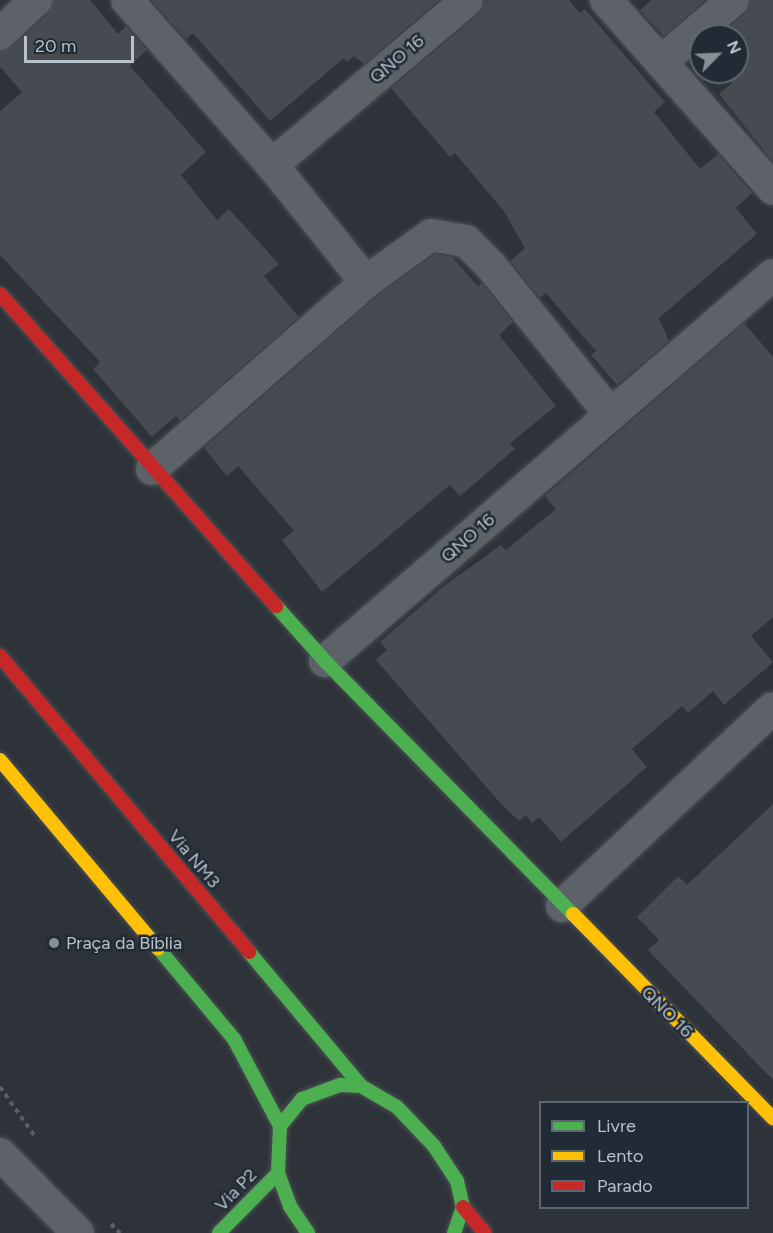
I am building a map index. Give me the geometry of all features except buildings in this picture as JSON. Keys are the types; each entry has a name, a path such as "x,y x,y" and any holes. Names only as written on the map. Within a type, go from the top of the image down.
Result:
{"main road":[{"name":"QNO 16","path":"0,294 152,469 325,661 562,906 773,1118"},
{"name":"Via NM3","path":"0,656 361,1086"},
{"path":"0,760 234,1039 280,1126 278,1173 290,1206 308,1233"},
{"path":"280,1126 302,1099 340,1085 361,1086 397,1107 434,1146 457,1181 463,1207 485,1233"},
{"name":"Via P2","path":"219,1233 278,1173"},
{"path":"454,1233 463,1207"}],"street":[{"path":"0,34 36,0"},
{"path":"127,0 272,165 366,282"},
{"name":"QNO 16","path":"272,165 467,0"},
{"path":"606,0 773,189"},
{"path":"661,62 733,0"},
{"path":"152,469 366,282 431,235 466,241 491,266 611,415"},
{"name":"QNO 16","path":"325,661 773,275"},
{"path":"562,906 773,708"},
{"path":"0,1154 78,1233"}],"traffic: fast":[{"path":"276,606 325,661 573,914"},
{"path":"158,948 234,1039 280,1126"},
{"path":"249,952 361,1086"},
{"path":"308,1233 290,1206 278,1173 280,1126 302,1099 340,1085 361,1086 397,1107 434,1146 457,1181 463,1207 454,1233"},
{"path":"219,1233 278,1173"}],"traffic: slow":[{"path":"0,760 158,948"},
{"path":"573,914 773,1118"}],"traffic: jam":[{"path":"0,294 276,606"},
{"path":"0,656 249,952"},
{"path":"463,1207 485,1233"}],"place":[{"name":"Praça da Bíblia","path":"54,943"}]}
